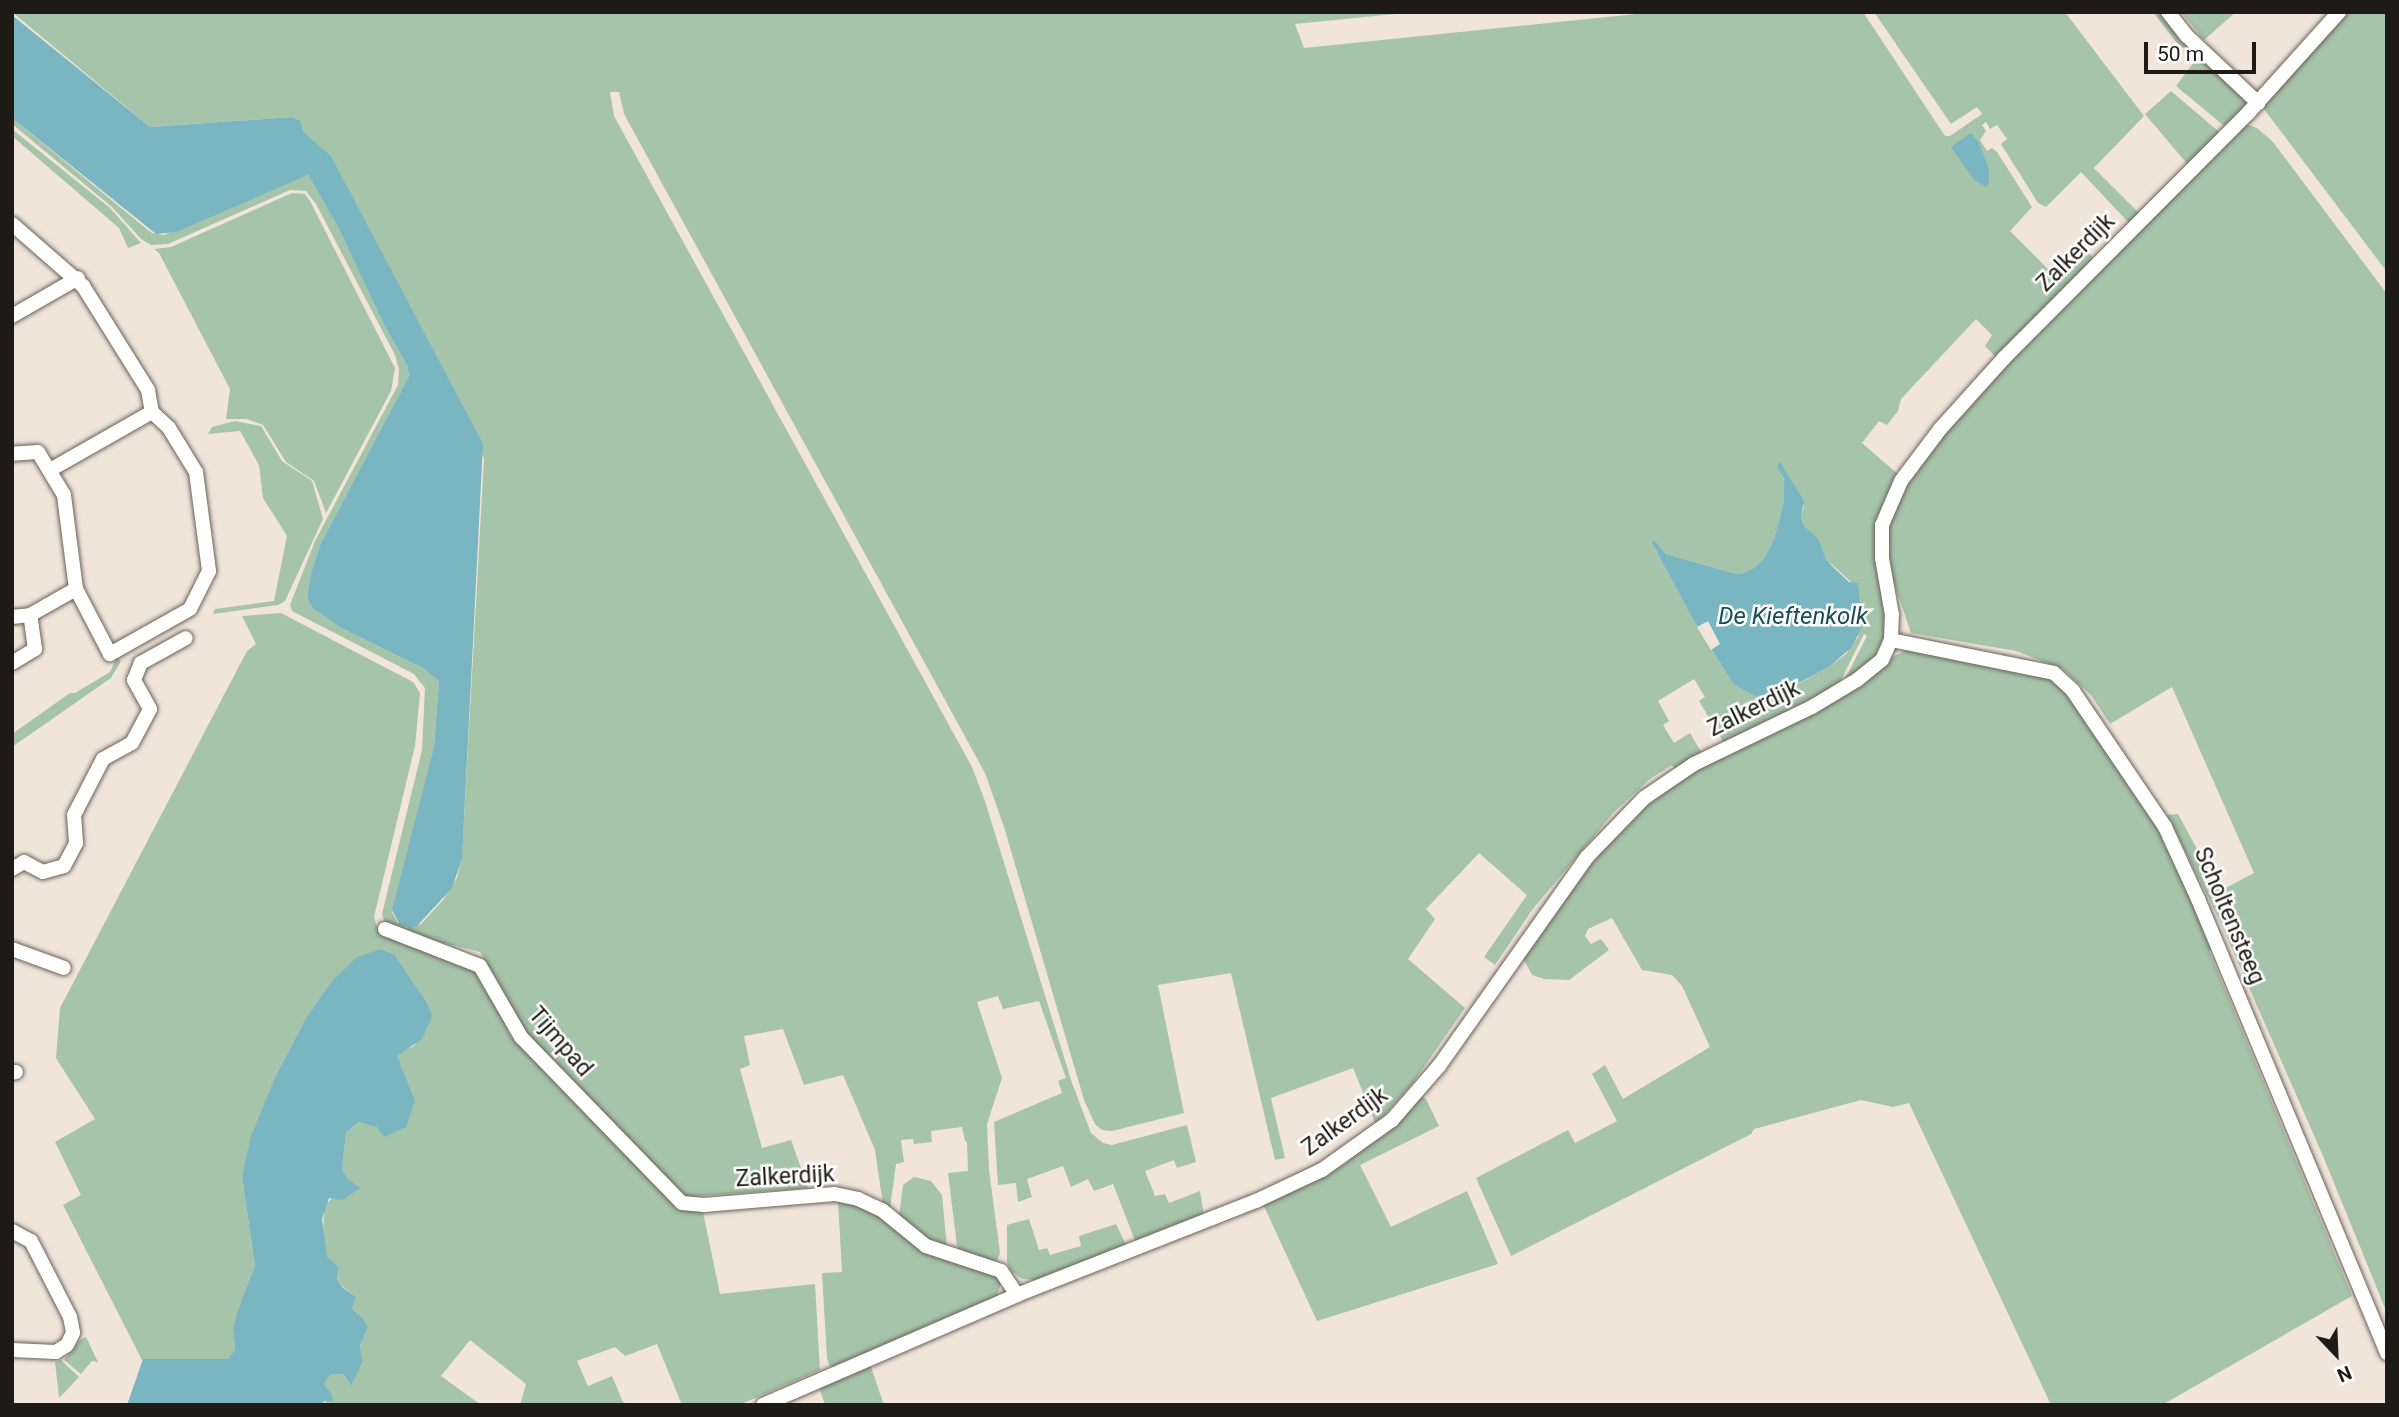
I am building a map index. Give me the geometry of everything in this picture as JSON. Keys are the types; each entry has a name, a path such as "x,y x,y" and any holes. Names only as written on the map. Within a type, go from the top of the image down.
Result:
{"street":[{"path":"2168,12 2188,36 2258,103"},
{"name":"Zalkerdijk","path":"763,1405 1017,1295 1256,1201 1322,1170 1392,1120 1425,1084 1563,889 1626,814 1672,777 1802,712 1857,680 1882,660 1891,640 1892,615 1881,535 1886,512 1901,481 1941,428 2004,358 2258,103 2339,12"},
{"path":"12,224 78,278 148,390 152,412 169,428 196,472 209,572 190,609 110,654 76,589 65,495 38,452 12,454"},
{"path":"12,316 78,278"},
{"path":"50,470 152,412"},
{"path":"12,617 30,615 76,589"},
{"path":"12,663 35,649 30,615"},
{"path":"12,869 24,862 43,872 64,866 76,843 74,815 103,759 132,743 150,709 134,680 141,663 186,638"},
{"name":"Scholtensteeg","path":"1891,640 2054,673 2073,691 2165,827 2198,899 2387,1353"},
{"name":"Tijmpad","path":"385,929 480,966 521,1037 670,1194 682,1203 692,1205"},
{"path":"12,949 64,968"},
{"name":"Zalkerdijk","path":"692,1205 835,1194 858,1199 882,1210 926,1246 1001,1271 1017,1295"},
{"path":"12,1231 31,1241 69,1317 73,1333 67,1345 56,1352 12,1350"}],"green space":[{"path":"12,12 1415,12 1295,24 1304,48 1636,14 1863,12 1945,136 1950,136 1982,114 1977,107 1951,124 1874,12 2065,12 2144,116 2094,168 2139,213 2129,223 2081,172 2046,207 2038,203 2001,144 2007,139 1997,125 1990,129 1986,122 1982,125 1986,131 1980,140 1987,151 1992,148 1997,152 2032,207 2010,231 2058,279 2087,251 2092,256 2091,261 1996,357 1985,346 1992,335 1976,319 1901,399 1898,411 1887,425 1879,421 1862,443 1899,475 1881,509 1878,524 1886,610 1885,639 1875,658 1843,683 1867,636 1864,634 1838,686 1724,743 1699,701 1705,697 1694,679 1658,701 1669,721 1663,725 1674,743 1690,733 1703,755 1676,770 1672,765 1650,779 1614,812 1532,910 1495,965 1484,957 1527,895 1479,853 1426,909 1435,919 1408,959 1465,1008 1412,1084 1376,1125 1353,1068 1271,1098 1285,1158 1275,1160 1231,973 1158,985 1184,1113 1112,1131 1102,1130 1095,1124 1084,1100 1004,827 985,773 624,114 619,92 610,92 614,116 972,767 985,801 1072,1083 1091,1133 1103,1143 1112,1145 1187,1125 1196,1162 1177,1168 1174,1160 1145,1171 1155,1196 1165,1194 1169,1203 1200,1191 1204,1216 1136,1243 1113,1184 1094,1191 1088,1179 1071,1187 1063,1166 1027,1179 1032,1197 1018,1202 1016,1183 998,1185 994,1122 1062,1093 1058,1081 1066,1078 1039,1001 1003,1009 998,996 977,1002 1002,1078 987,1124 989,1170 1000,1253 997,1261 991,1263 961,1254 957,1246 948,1173 968,1171 967,1142 962,1127 931,1131 932,1142 914,1144 913,1139 901,1140 904,1162 896,1164 890,1208 883,1205 875,1150 843,1075 804,1085 783,1029 744,1036 750,1065 740,1069 762,1148 791,1140 808,1188 685,1197 527,1035 480,952 412,935 385,923 382,914 422,750 425,688 414,674 292,611 290,605 315,541 398,385 399,370 395,355 316,204 306,191 290,190 168,244 151,245 141,239 112,207 12,124 12,118 152,233 164,235 308,175 338,227 383,323 407,365 409,376 320,545 307,597 312,608 341,628 421,667 439,681 434,746 392,912 398,923 406,928 421,924 443,900 457,878 462,856 484,458 331,156 303,131 301,121 292,117 150,127","holes":["1781,471 1804,506 1801,517 1804,526 1819,539 1826,559 1853,584 1858,637 1846,654 1829,667 1789,689 1764,696 1733,684 1691,616 1651,541 1655,541 1666,554 1741,574 1754,568 1765,557 1774,539 1784,501 1785,484"]},
{"path":"2153,12 2163,12 2245,101 2245,109 2228,125 2223,125 2176,86 2197,58 2176,42"},
{"path":"2181,12 2236,12 2204,40"},
{"path":"2344,12 2387,12 2387,272 2261,105"},
{"path":"2171,91 2218,131 2218,137 2189,166 2145,114"},
{"path":"2245,124 2257,128 2273,142 2387,294 2387,1313 2323,1156 2218,917 2167,815 2178,814 2220,891 2254,873 2172,687 2110,724 2091,695 2063,669 2016,651 1911,633 1887,562 1888,516 1905,481 1968,405 2078,288"},
{"path":"12,129 110,208 141,243 128,248 119,228 12,136"},
{"path":"292,193 305,194 310,201 395,368 391,391 326,513 314,481 286,462 263,425 246,419 226,419 230,389 159,253 154,249 171,247"},
{"path":"235,421 261,426 282,461 312,481 323,519 285,601 278,605 213,614 215,609 274,601 287,536 263,498 259,465 240,431 208,434 212,427"},
{"path":"281,613 413,682 420,693 415,746 374,917 377,927 473,967 484,978 511,1037 672,1202 703,1212 720,1294 815,1284 820,1370 739,1405 682,1405 657,1344 625,1356 615,1347 577,1361 588,1386 612,1376 623,1402 629,1405 520,1405 526,1384 470,1340 441,1376 481,1405 323,1405 332,1394 324,1384 330,1375 343,1374 350,1385 363,1361 360,1346 368,1327 363,1318 352,1309 356,1297 342,1286 337,1278 339,1267 327,1258 323,1239 324,1207 348,1179 342,1169 346,1133 359,1122 377,1126 399,1065 397,1056 401,1051 414,1046 432,1016 428,1004 394,954 381,949 331,982 307,1016 277,1073 242,1177 255,1266 233,1330 235,1349 228,1359 142,1360 63,1205 81,1195 55,1142 95,1119 56,1058 60,1008 247,651 256,644 242,616"},
{"path":"1906,650 2047,676 2067,690 2155,824 2183,875 2213,948 2209,951 2352,1296 2162,1405 2051,1405 1909,1103 1893,1107 1861,1100 1754,1129 1751,1134 1511,1256 1476,1178 1568,1130 1575,1143 1617,1121 1592,1074 1605,1065 1623,1099 1710,1047 1682,986 1672,975 1642,970 1612,918 1588,929 1585,936 1591,944 1601,939 1609,950 1569,980 1544,979 1532,975 1522,956 1579,878 1640,807 1678,778 1844,696 1894,656"},
{"path":"117,657 121,661 111,678 12,747 12,734 70,693 75,693 110,672"},
{"path":"1422,1097 1426,1099 1439,1126 1360,1165 1391,1227 1467,1191 1498,1264 1317,1321 1263,1204 1345,1164"},
{"path":"914,1177 931,1181 942,1195 947,1248 919,1236 899,1216 903,1185"},
{"path":"838,1201 867,1207 919,1248 993,1273 1001,1282 997,1296 836,1367 830,1366 827,1359 822,1273 842,1272"},
{"path":"1029,1219 1039,1250 1047,1248 1050,1255 1081,1246 1079,1236 1116,1224 1127,1247 1040,1280 1022,1279 1010,1270 1007,1262 1007,1225"},
{"path":"86,1337 98,1362 92,1361 81,1374 64,1360 80,1340"},
{"path":"61,1360 79,1377 59,1398 55,1362"},
{"path":"870,1364 884,1405 825,1405 819,1387"}],"water":[{"path":"12,15 150,127 292,117 301,121 303,131 331,156 483,444 462,859 452,888 417,926 409,928 400,925 392,910 434,746 439,681 421,667 341,628 312,608 307,597 320,545 409,376 407,365 383,323 338,227 308,175 176,232 156,234 12,118"},
{"path":"1971,133 1979,143 1989,169 1989,184 1986,187 1974,180 1951,147"},
{"name":"De Kieftenkolk","path":"1780,462 1804,501 1801,517 1804,526 1819,539 1826,559 1835,569 1849,582 1858,583 1862,626 1852,647 1829,667 1780,693 1755,696 1733,684 1691,616 1651,541 1655,541 1666,554 1733,573 1741,574 1754,568 1765,557 1774,539 1784,501 1784,479 1777,466"},
{"path":"381,949 394,954 428,1004 432,1016 422,1039 397,1056 415,1101 406,1127 384,1137 377,1127 359,1122 346,1133 342,1169 348,1179 360,1188 343,1200 329,1198 322,1219 327,1257 339,1267 337,1278 342,1287 356,1297 352,1309 363,1318 368,1327 360,1346 363,1361 351,1386 343,1374 330,1375 324,1384 332,1394 333,1401 324,1401 323,1405 127,1405 143,1359 228,1359 235,1349 233,1330 237,1313 255,1266 242,1177 251,1136 277,1073 307,1016 331,982 357,957"}],"pier":[{"path":"1708,621 1720,644 1711,650 1697,627"}]}
